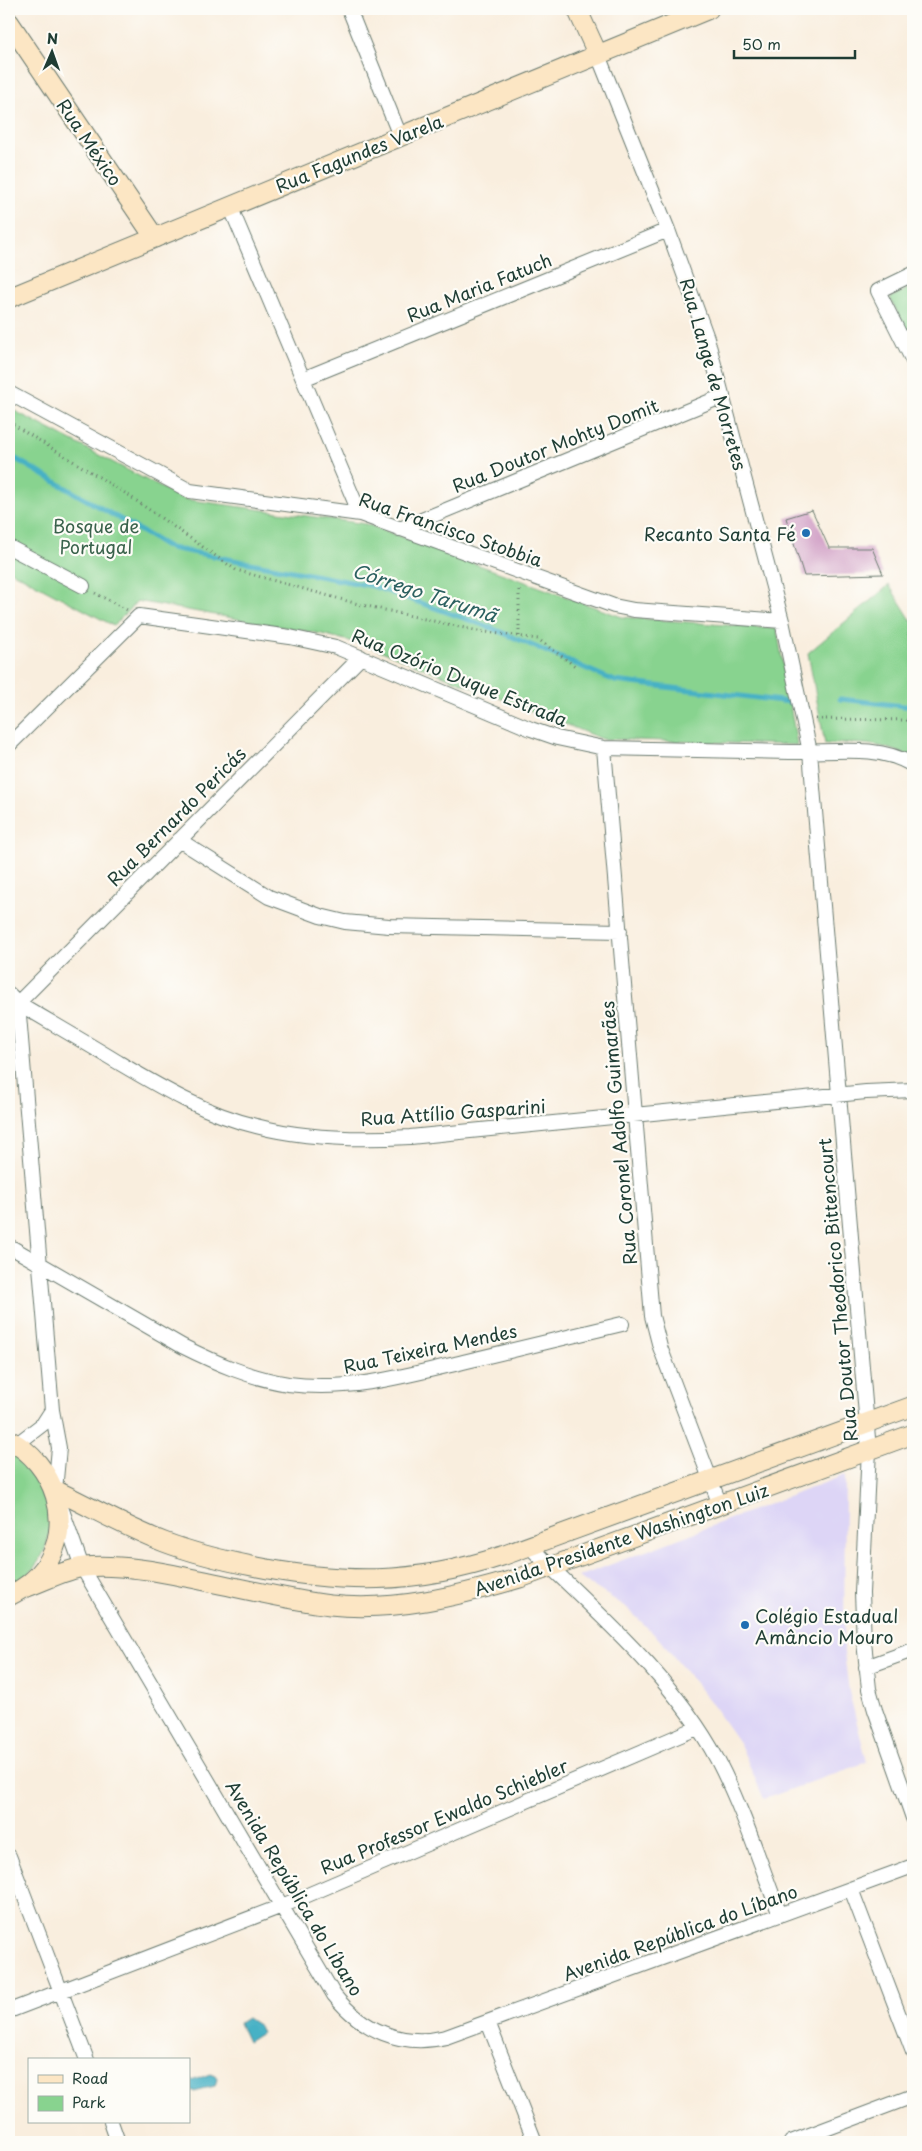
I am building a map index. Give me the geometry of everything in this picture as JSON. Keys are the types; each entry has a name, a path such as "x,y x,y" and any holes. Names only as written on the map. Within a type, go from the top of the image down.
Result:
{"street":[{"path":"349,9 400,136"},
{"name":"Rua Lange de Morretes","path":"577,9 598,55 668,230 699,314 723,396 782,621 810,752"},
{"name":"Rua Fagundes Varela","path":"9,298 709,9"},
{"name":"Rua México","path":"9,22 155,238"},
{"path":"230,206 360,514"},
{"name":"Rua Maria Fatuch","path":"303,379 668,230"},
{"path":"913,274 878,292 913,361"},
{"name":"Rua Francisco Stobbia","path":"9,393 190,491 360,514 592,598 634,610 782,621"},
{"name":"Rua Doutor Mohty Domit","path":"400,529 723,396"},
{"path":"9,547 83,586"},
{"path":"9,745 139,616"},
{"name":"Rua Ozório Duque Estrada","path":"139,616 305,640 336,647 532,729 558,738 604,748 810,752 874,751 888,754 913,765"},
{"name":"Rua Bernardo Pericás","path":"13,998 179,840 361,656"},
{"name":"Rua Coronel Adolfo Guimarães","path":"604,748 655,1332 720,1505"},
{"name":"Rua Doutor Theodorico Bittencourt","path":"810,752 869,1450 862,1593 866,1668 880,1729 913,1818"},
{"path":"179,840 269,897 320,916 345,922 389,926 620,931"},
{"path":"9,1596 27,1587 45,1567 56,1543 60,1516 55,1490 59,1448 52,1410 40,1264 13,998"},
{"name":"Rua Attílio Gasparini","path":"13,998 146,1079 222,1116 265,1128 331,1137 376,1139 454,1134 839,1094 913,1090"},
{"name":"Rua Teixeira Mendes","path":"9,1246 182,1346 210,1360 261,1379 288,1384 343,1386 387,1380 622,1324"},
{"name":"Avenida Presidente Washington Luiz","path":"55,1490 163,1542 213,1558 311,1576 357,1579 413,1577 462,1568 528,1546 913,1406"},
{"path":"52,1410 43,1424 13,1442 40,1464 55,1490"},
{"name":"Avenida Presidente Washington Luiz","path":"27,1587 82,1567 140,1569 306,1601 353,1606 406,1604 449,1597 490,1587 550,1567 913,1434"},
{"name":"Avenida República do Líbano","path":"55,1490 82,1567 334,1995 346,2010 379,2033 397,2039 432,2040 488,2022 913,1866"},
{"path":"528,1546 652,1671 680,1704 697,1728 716,1758 733,1794 780,1915"},
{"path":"866,1668 913,1650"},
{"name":"Rua Professor Ewaldo Schiebler","path":"9,2011 282,1906 697,1728"},
{"path":"9,1856 86,2058"},
{"path":"851,1889 913,2052"},
{"path":"488,2022 535,2142"},
{"path":"792,2142 913,2096"},
{"path":"112,2124 118,2142"}],"path":[{"path":"9,422 125,493 236,570 358,604 478,630 538,639 575,666"},
{"path":"519,572 519,636"},
{"path":"83,586 139,616"},
{"path":"804,720 913,720"}],"shaded area":[{"name":"Colégio Estadual Amâncio Mouro","path":"845,1475 844,1652 849,1692 867,1762 764,1799 740,1744 709,1700 660,1640 625,1606 578,1577"}],"green space":[{"path":"913,286 913,343 890,298"},
{"name":"Bosque de Portugal","path":"9,408 183,499 366,524 622,617 777,629 797,745 602,739 369,646 322,634 137,601 114,626 9,570"},
{"path":"889,585 913,623 913,758 880,746 825,744 808,653"},
{"path":"9,1450 33,1469 46,1495 50,1523 49,1537 38,1563 26,1576 9,1588"}],"water":[{"path":"247,2018 259,2026 262,2033 248,2042 239,2023"},
{"path":"210,2074 217,2079 215,2086 194,2091 190,2090 190,2082"}],"building":[{"name":"Recanto Santa Fé","path":"812,510 829,548 872,548 883,574 804,576 786,518"}],"waterway":[{"name":"Córrego Tarumã","path":"9,455 170,548 372,586 489,627 615,681 790,702"},
{"name":"Córrego Tarumã","path":"840,699 913,707"}],"place":[{"name":"Recanto Santa Fé","path":"806,533"},
{"name":"Colégio Estadual Amâncio Mouro","path":"745,1625"}]}
